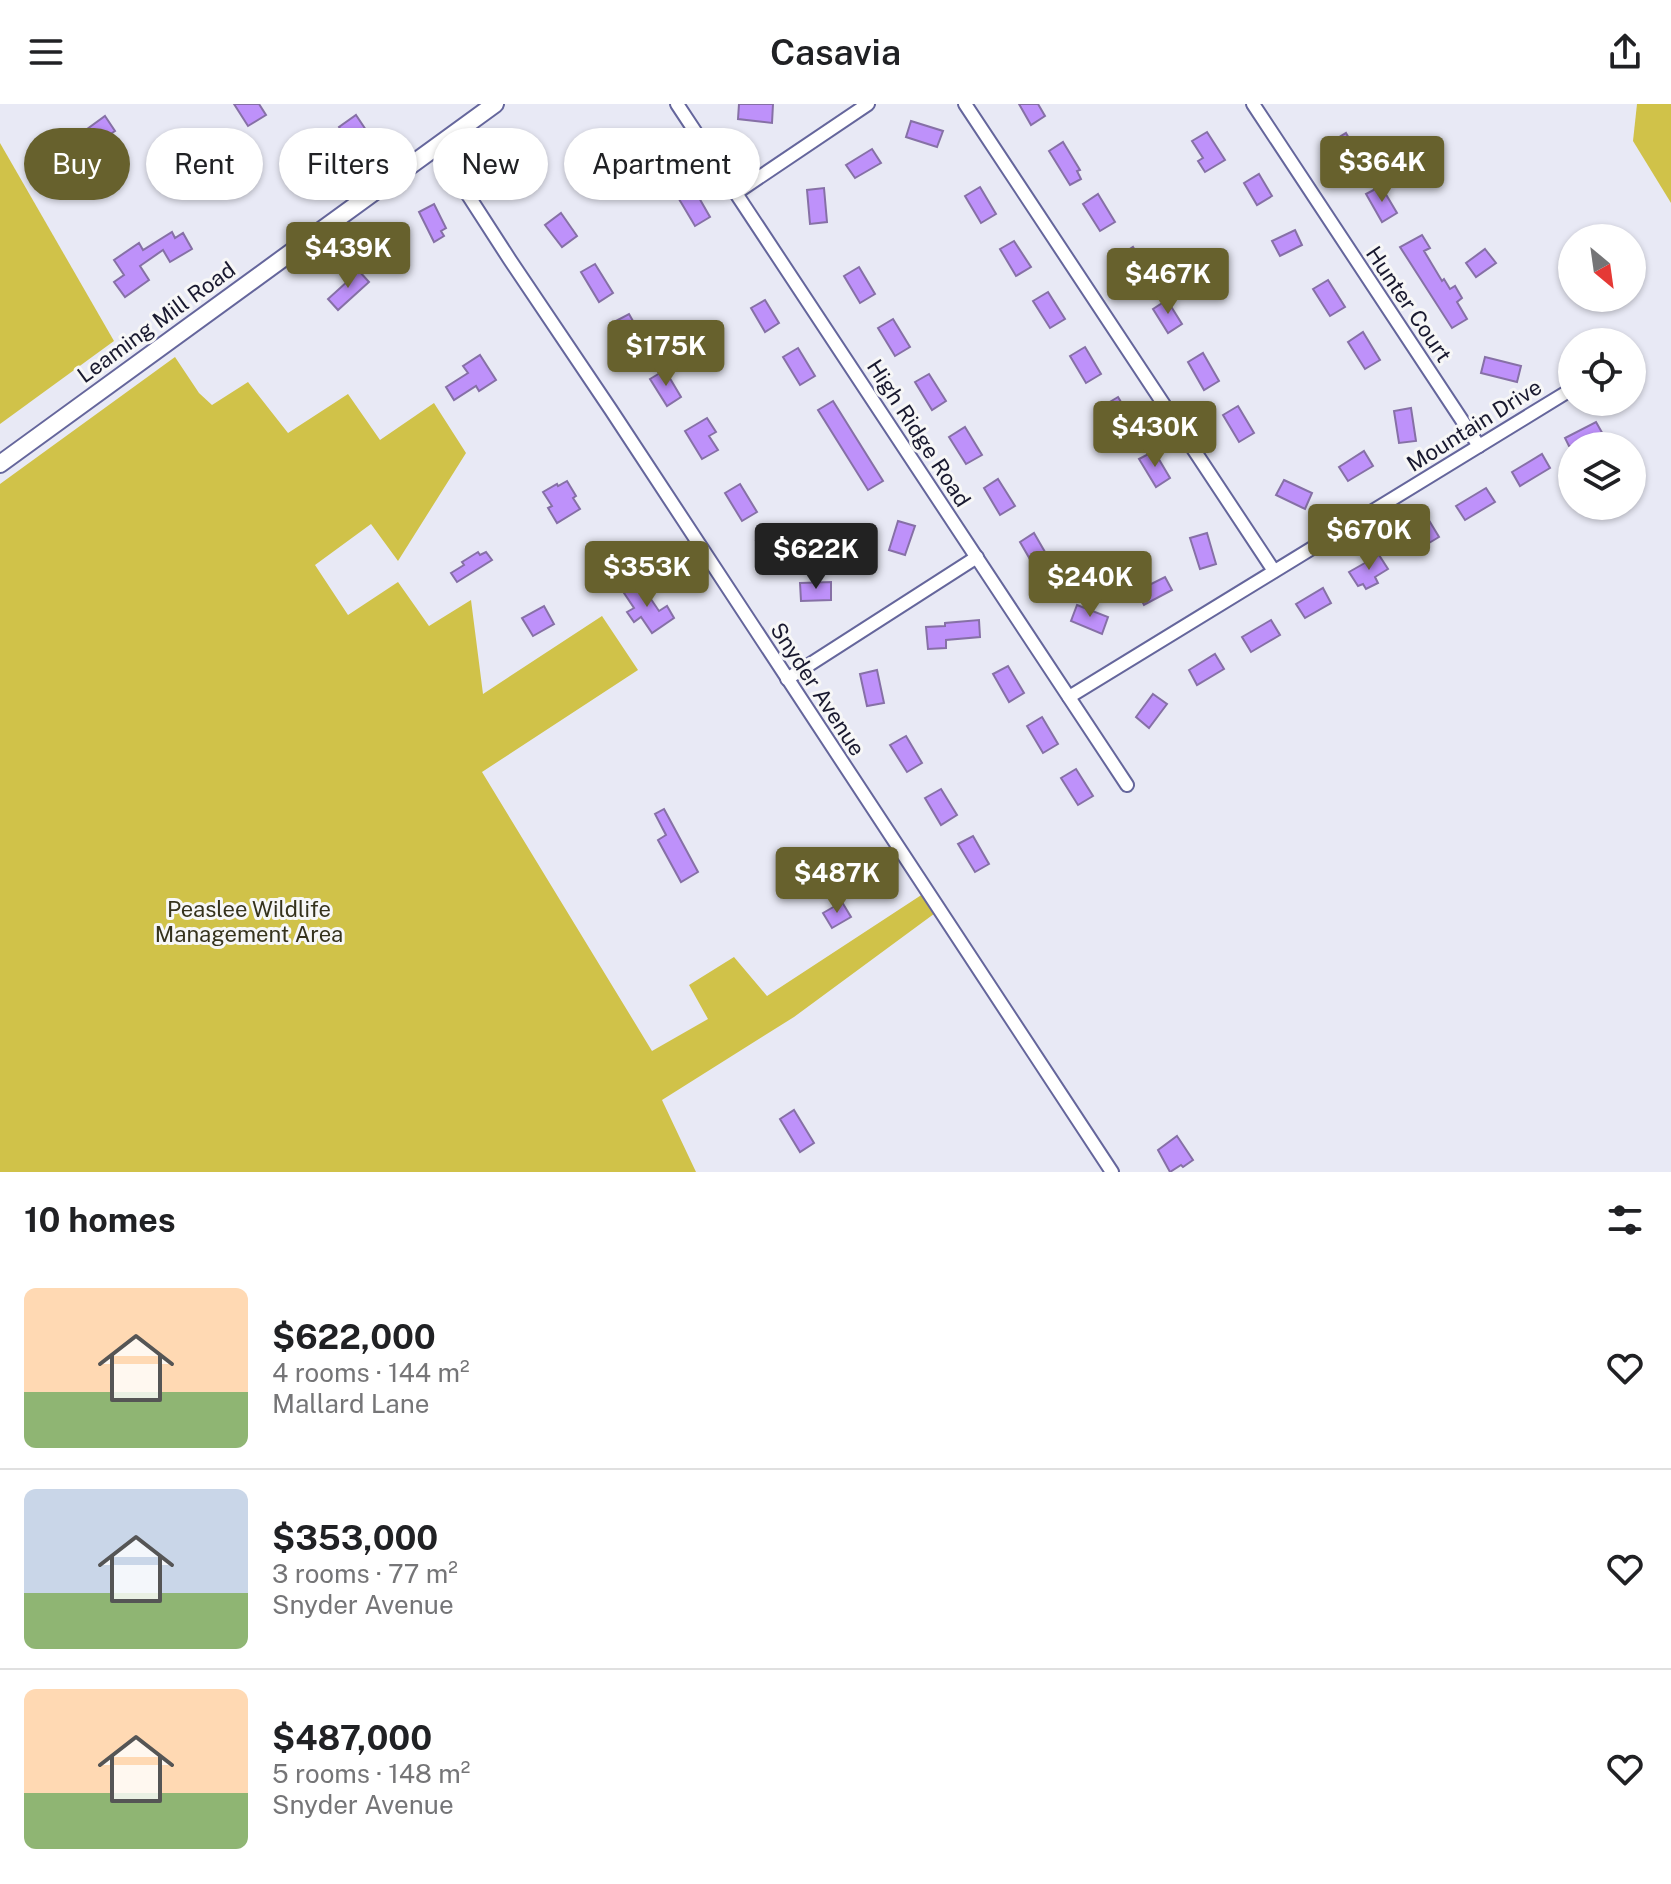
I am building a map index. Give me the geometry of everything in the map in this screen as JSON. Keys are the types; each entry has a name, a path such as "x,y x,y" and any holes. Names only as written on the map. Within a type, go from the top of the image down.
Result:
{"street":[{"name":"Leaming Mill Road","path":"463,128 495,104"},
{"name":"High Ridge Road","path":"677,104 693,128"},
{"path":"760,177 868,104"},
{"path":"965,104 1274,571"},
{"name":"Hunter Court","path":"1253,104 1479,446"},
{"name":"Leaming Mill Road","path":"0,464 433,150"},
{"name":"Snyder Avenue","path":"471,200 1112,1172"},
{"name":"High Ridge Road","path":"741,200 1127,785"},
{"name":"Mountain Drive","path":"1069,697 1558,398"},
{"path":"787,679 977,557"}],"green space":[{"path":"1637,104 1671,104 1671,203 1633,141"},
{"path":"0,143 24,185 24,200 33,200 114,341 0,424"},
{"name":"Peaslee Wildlife Management Area","path":"175,357 199,393 212,405 248,382 288,433 348,394 380,440 434,403 466,453 398,561 371,524 315,565 348,615 398,582 429,626 471,600 483,694 602,616 638,670 482,772 652,1051 708,1019 689,985 734,957 767,996 929,890 942,908 794,1017 662,1100 696,1172 0,1172 0,484"}],"building":[{"path":"234,104 259,104 266,115 248,126"},
{"path":"739,104 773,104 772,123 738,119"},
{"path":"1019,104 1038,104 1045,116 1031,125"},
{"path":"356,115 365,128 340,128"},
{"path":"105,116 113,128 88,128"},
{"path":"911,121 943,131 937,147 906,137"},
{"path":"1207,132 1225,160 1205,172 1198,161 1203,158 1192,141"},
{"path":"1346,133 1362,161 1347,169 1331,142"},
{"path":"1063,142 1080,170 1077,171 1081,179 1070,185 1049,151"},
{"path":"872,149 881,163 855,178 846,165"},
{"path":"1259,174 1272,196 1257,205 1244,183"},
{"path":"1381,186 1397,213 1382,222 1366,194"},
{"path":"980,187 996,214 981,223 965,196"},
{"path":"824,188 827,222 810,224 807,190"},
{"path":"1098,194 1115,222 1100,231 1083,204"},
{"path":"680,200 700,200 710,217 695,226"},
{"path":"434,204 446,228 441,231 444,236 434,242 419,212"},
{"path":"561,213 577,236 562,247 545,225"},
{"path":"1295,230 1302,245 1280,256 1272,241"},
{"path":"172,232 175,238 183,233 192,249 170,262 163,250 140,266 149,280 125,297 114,282 124,275 114,260 139,243 143,250"},
{"path":"1422,235 1430,248 1424,251 1442,281 1444,279 1450,289 1455,286 1462,298 1457,302 1467,319 1452,328 1400,247"},
{"path":"1014,241 1031,267 1016,276 1000,249"},
{"path":"1133,247 1150,275 1136,284 1119,256"},
{"path":"1485,249 1496,263 1476,277 1466,263"},
{"path":"595,264 613,293 599,302 581,272"},
{"path":"859,267 875,294 860,303 844,276"},
{"path":"359,271 369,282 338,310 328,299"},
{"path":"1328,280 1345,307 1330,316 1313,289"},
{"path":"1048,292 1065,319 1050,328 1033,301"},
{"path":"765,300 779,323 765,332 751,308"},
{"path":"1167,300 1182,324 1168,333 1153,309"},
{"path":"629,314 645,342 630,350 614,322"},
{"path":"893,319 910,347 895,356 878,328"},
{"path":"1363,332 1380,360 1365,369 1348,342"},
{"path":"1085,347 1101,374 1086,383 1070,356"},
{"path":"798,348 815,376 800,385 783,357"},
{"path":"1203,353 1219,381 1204,390 1188,362"},
{"path":"480,355 496,380 479,391 476,386 454,400 446,387 468,373 463,366"},
{"path":"1485,357 1521,366 1517,382 1481,373"},
{"path":"665,370 681,397 667,406 650,379"},
{"path":"929,374 946,401 932,410 915,382"},
{"path":"1118,397 1135,425 1120,433 1103,406"},
{"path":"833,401 883,481 868,490 818,410"},
{"path":"1238,406 1254,433 1239,442 1223,415"},
{"path":"1411,408 1416,441 1399,443 1394,411"},
{"path":"707,418 716,432 709,436 718,450 702,459 685,431"},
{"path":"1596,422 1602,432 1577,432"},
{"path":"965,427 982,455 966,464 949,437"},
{"path":"1154,451 1170,478 1156,487 1139,459"},
{"path":"1364,451 1373,466 1348,481 1339,467"},
{"path":"1542,454 1550,468 1520,486 1512,472"},
{"path":"998,479 1015,506 1000,515 984,488"},
{"path":"1284,480 1312,493 1305,509 1276,495"},
{"path":"567,481 580,509 557,523 548,508 552,506 543,492"},
{"path":"740,484 757,512 742,521 725,493"},
{"path":"1486,488 1495,502 1465,520 1456,506"},
{"path":"898,521 915,526 905,555 889,550"},
{"path":"1430,522 1439,537 1414,552 1405,538"},
{"path":"772,532 787,560 772,569 756,541"},
{"path":"1034,533 1045,552 1031,561 1020,542"},
{"path":"1207,533 1216,564 1200,569 1190,538"},
{"path":"478,552 480,555 486,552 492,560 457,582 451,573"},
{"path":"1379,555 1388,569 1375,577 1378,583 1366,589 1363,584 1358,586 1349,572"},
{"path":"1165,577 1172,590 1144,605 1137,591"},
{"path":"831,582 831,600 801,601 800,583"},
{"path":"640,583 659,611 667,606 674,618 652,633 641,617 634,622 627,612 634,608 624,593"},
{"path":"1323,588 1331,603 1305,618 1296,604"},
{"path":"1077,605 1108,617 1102,634 1071,621"},
{"path":"544,606 554,624 533,636 522,618"},
{"path":"979,620 980,637 946,640 946,648 928,649 926,627"},
{"path":"1271,620 1280,635 1251,652 1242,637"},
{"path":"1215,654 1224,669 1197,685 1189,670"},
{"path":"1008,666 1024,693 1009,702 993,674"},
{"path":"877,670 884,703 867,706 860,674"},
{"path":"1153,694 1167,704 1149,728 1136,717"},
{"path":"1042,717 1058,744 1043,753 1027,726"},
{"path":"906,736 922,763 907,772 890,745"},
{"path":"1076,769 1093,796 1078,805 1061,778"},
{"path":"941,789 957,815 941,825 925,798"},
{"path":"664,809 698,872 681,882 658,840 666,835 655,814"},
{"path":"973,836 989,864 975,872 958,844"},
{"path":"842,902 851,917 832,928 823,913"},
{"path":"794,1110 814,1143 800,1152 780,1119"},
{"path":"1177,1136 1193,1160 1170,1172 1158,1150"}]}
